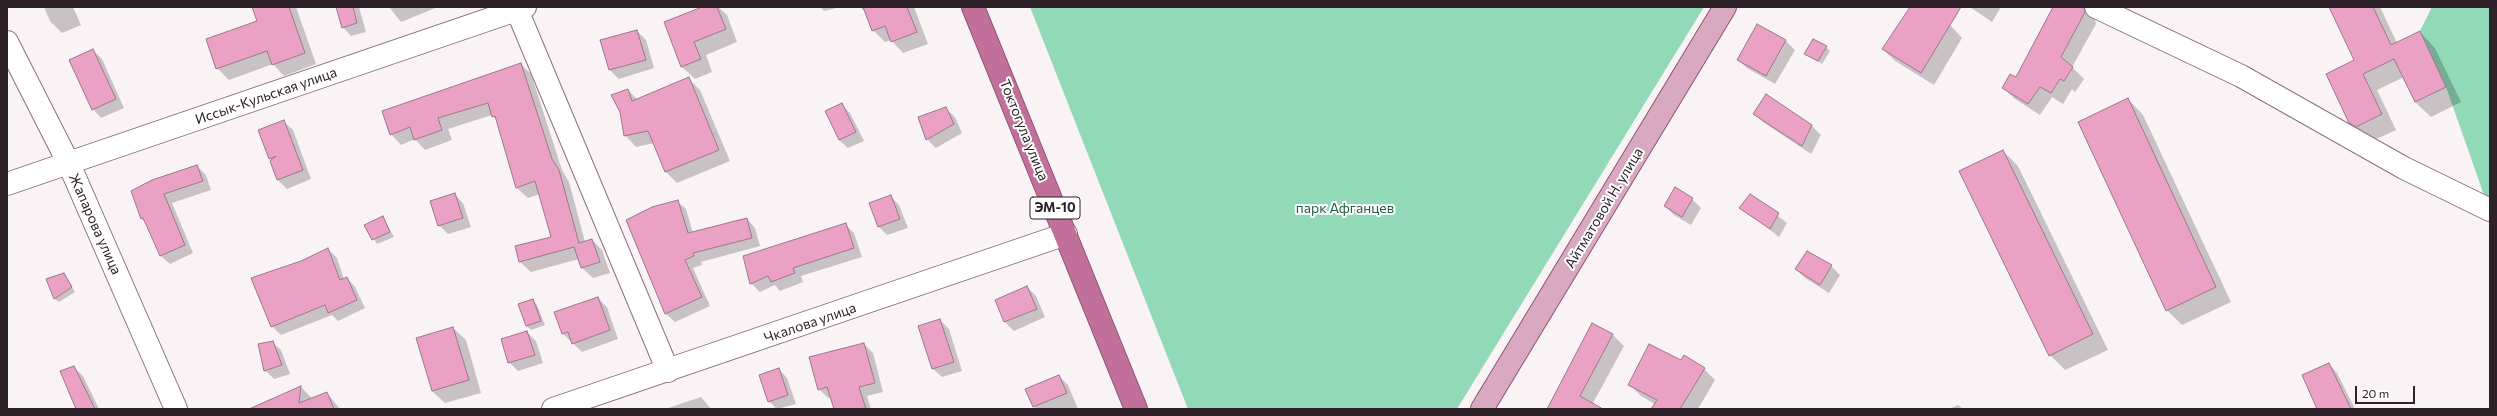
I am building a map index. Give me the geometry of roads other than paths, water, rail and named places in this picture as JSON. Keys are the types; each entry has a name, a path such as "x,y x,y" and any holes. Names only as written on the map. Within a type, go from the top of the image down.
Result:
{"highway":[{"name":"Токтогула улица","path":"974,7 1136,409"}],"main road":[{"name":"Айтматовой Н. улица","path":"1482,409 1725,7"}],"street":[{"path":"2096,7 2241,76 2404,168 2490,210"},
{"path":"521,8 668,371"},
{"name":"Иссык-Кульская улица","path":"7,184 521,8"},
{"name":"Жапарова улица","path":"7,42 69,164 176,409"},
{"name":"Чкалова улица","path":"553,409 1066,234"}],"park label":[{"name":"парк Афганцев","path":"1345,208"}]}
